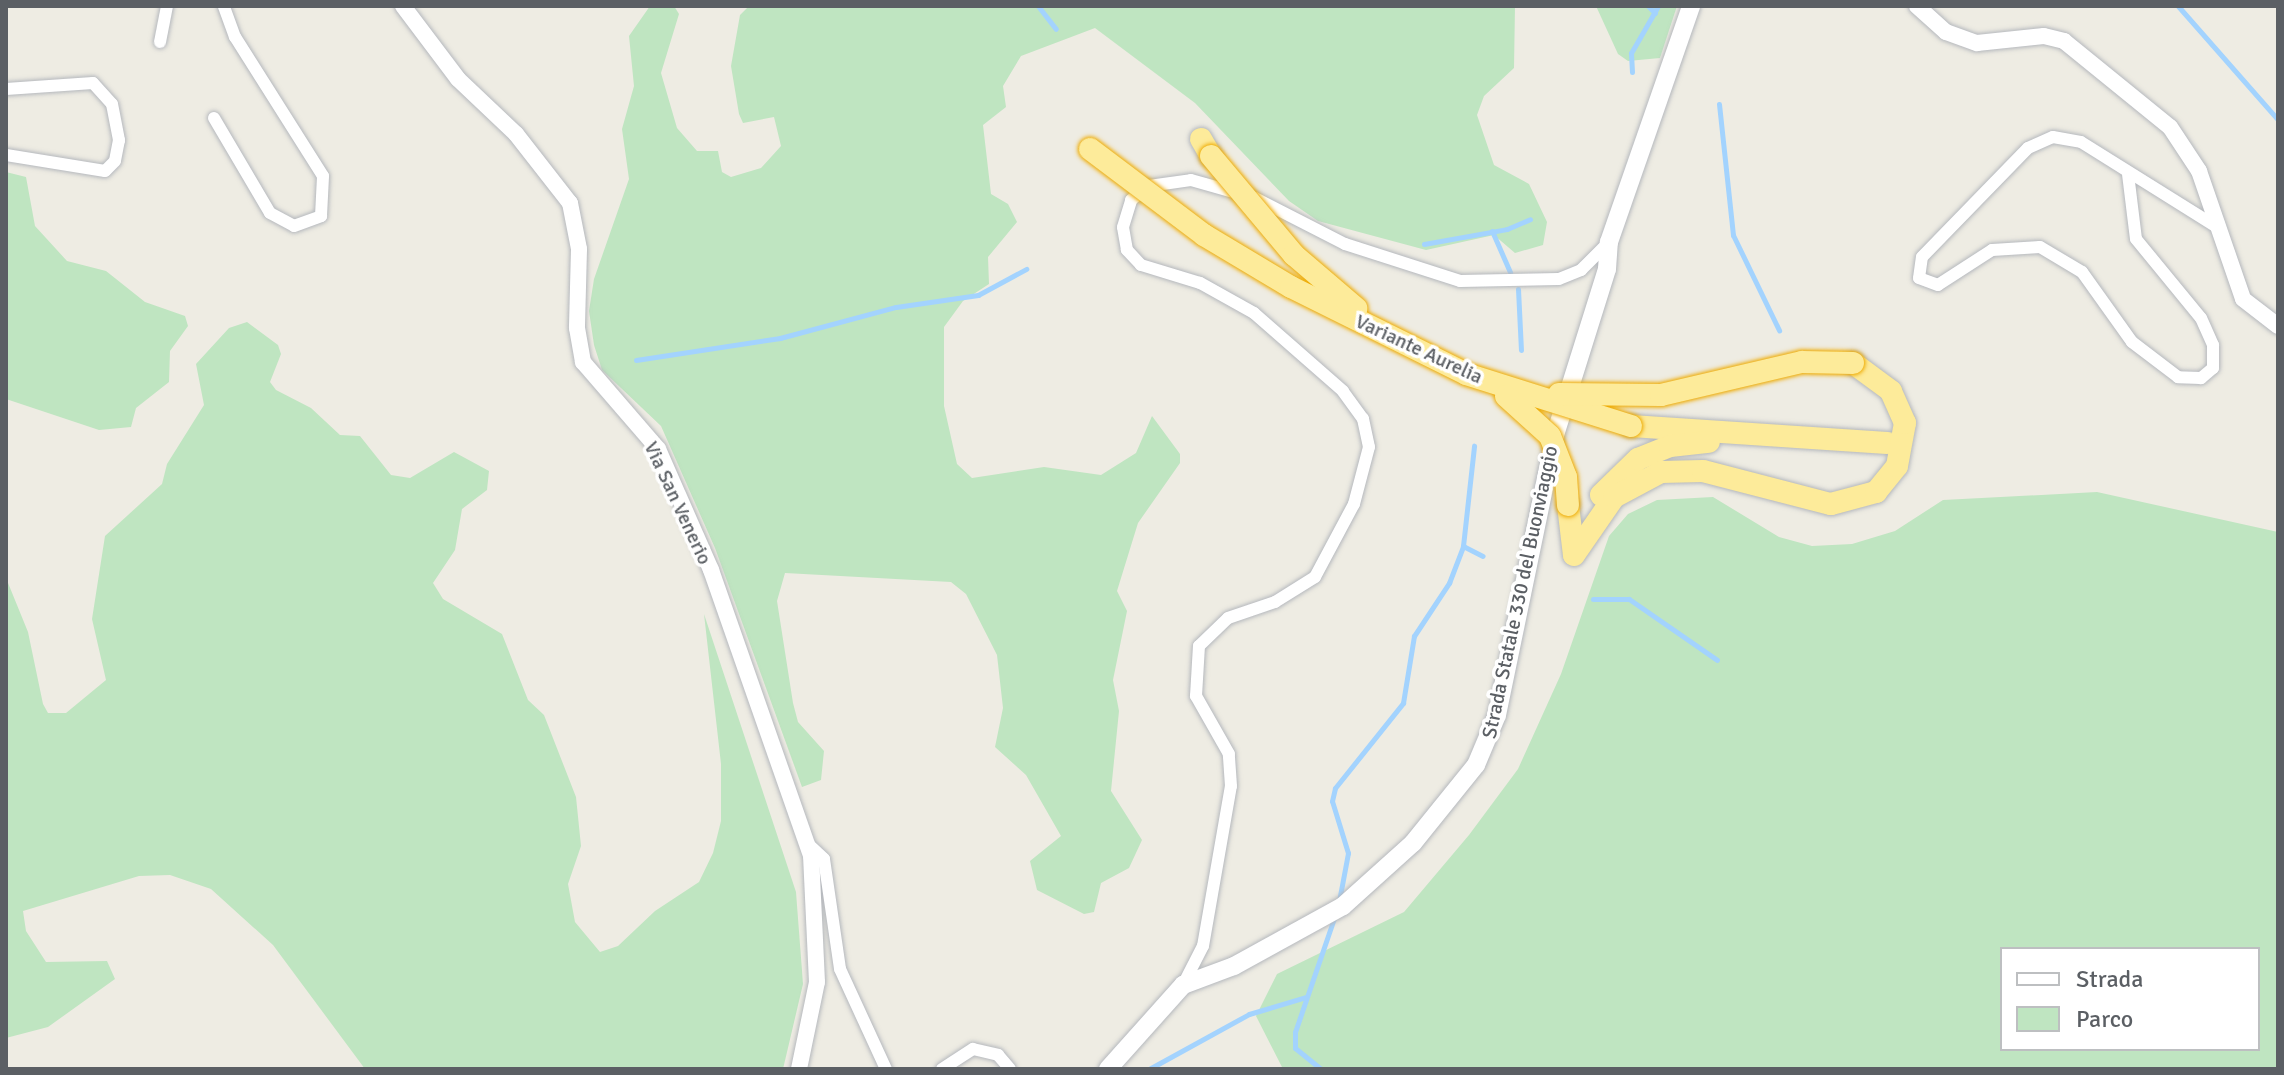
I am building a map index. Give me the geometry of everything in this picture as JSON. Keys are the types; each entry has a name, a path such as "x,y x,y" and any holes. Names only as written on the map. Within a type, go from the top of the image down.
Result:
{"highway":[{"path":"1206,147 1294,255 1403,342"},
{"name":"Variante Aurelia","path":"1090,149 1215,242 1466,374 1631,426 1887,443"},
{"path":"1466,374 1555,393 1627,398 1705,387 1802,362 1853,363 1884,382 1905,423 1897,466 1876,492 1831,504 1703,471 1661,472 1614,497 1574,555"},
{"path":"1466,374 1537,419 1560,454 1574,555"},
{"path":"1574,555 1596,502 1638,459 1670,446 1762,435"}],"main road":[{"name":"Strada Statale 330 del Buonviaggio","path":"1108,1069 1183,985 1234,966 1343,906 1447,807 1490,740 1555,435 1607,269 1609,242 1691,6"}],"street":[{"path":"160,42 167,6"},
{"path":"214,118 270,213 294,226 321,216 325,194 318,166 235,37 224,6"},
{"name":"Via San Venerio","path":"403,6 458,79 516,134 570,203 579,249 577,328 583,362 658,449 711,570 808,844 817,982 799,1069"},
{"path":"1917,6 1946,32 1977,43 2044,36 2064,41 2184,141 2243,299 2278,326"},
{"path":"6,89 93,83 112,104 119,140 115,161 105,171 6,155"},
{"path":"2128,174 2136,239 2201,318 2213,345 2213,368 2201,378 2178,377 2132,342 2082,272 2040,247 1992,250 1938,285 1919,278 1922,257 2040,141 2081,142 2217,227"},
{"name":"Strada Statale 330 del Buonviaggio","path":"1183,985 1203,946 1231,786 1223,740 1196,696 1199,646 1228,618 1275,602 1315,577 1354,504 1369,447 1363,419 1343,391 1254,313 1134,258 1123,227 1131,200 1149,186 1191,180 1255,198 1345,244 1460,281 1559,279 1581,270 1609,242"},
{"path":"808,844 824,859 840,969 886,1069"},
{"path":"942,1069 973,1049 998,1055 1010,1069"}],"green space":[{"path":"650,6 674,6 679,14 661,73 677,128 697,151 718,151 722,172 731,177 761,168 781,146 774,117 743,123 739,114 731,66 740,15 749,6 1515,6 1514,68 1484,96 1477,115 1494,165 1529,184 1547,222 1543,245 1515,253 1494,235 1426,250 1318,221 1289,201 1195,103 1095,28 1021,56 1003,86 1006,107 983,125 991,194 1008,204 1017,222 988,257 989,284 963,301 944,327 944,406 957,464 972,478 1044,467 1101,475 1136,453 1152,416 1180,454 1180,463 1138,523 1117,591 1127,611 1113,680 1119,711 1111,791 1142,840 1129,868 1101,883 1094,912 1084,914 1037,890 1030,861 1061,836 1026,775 995,747 1003,708 997,655 966,594 951,582 785,573 777,601 793,703 798,722 824,751 821,780 802,787 715,548 661,426 602,370 594,345 589,311 594,279 629,179 622,129 634,86 629,36"},
{"path":"1596,6 1677,6 1660,58 1628,61 1618,54"},
{"path":"6,172 26,177 35,226 67,261 106,271 145,302 185,316 188,326 170,351 169,382 136,408 131,427 99,430 6,399"},
{"path":"247,322 278,345 281,354 270,382 276,390 311,408 340,435 360,436 391,475 410,478 454,452 489,471 487,490 462,509 455,550 433,583 443,599 502,634 528,700 544,715 576,797 581,846 568,884 575,922 600,952 618,946 655,911 699,882 713,853 721,821 721,764 704,614 796,892 803,984 783,1069 365,1069 273,945 211,889 170,875 139,876 23,911 26,931 46,962 107,961 115,979 48,1027 6,1038 6,578 28,632 43,704 48,713 66,713 106,680 92,619 105,536 162,484 167,464 204,405 196,364 229,328"},
{"path":"2097,492 2278,532 2278,1069 1283,1069 1256,1016 1277,974 1404,912 1469,835 1518,769 1561,674 1609,536 1628,514 1657,500 1713,497 1779,537 1812,546 1852,544 1895,531 1943,500"}],"waterway":[{"path":"1038,6 1056,29"},
{"path":"1648,6 1655,13"},
{"path":"1632,72 1631,53 1658,6"},
{"path":"2178,6 2278,120"},
{"path":"1719,104 1733,235 1779,330"},
{"path":"1424,244 1507,229 1530,219"},
{"path":"1492,231 1510,272"},
{"path":"636,360 780,338 896,307 978,295 1026,269"},
{"path":"1518,289 1521,350"},
{"path":"1339,901 1348,853 1332,801 1335,788 1403,703 1414,636 1449,583 1463,546 1474,446"},
{"path":"1463,546 1483,556"},
{"path":"1593,599 1629,599 1717,660"},
{"path":"1321,1069 1295,1048 1295,1032 1334,918"},
{"path":"1149,1069 1249,1014 1306,997"}]}
